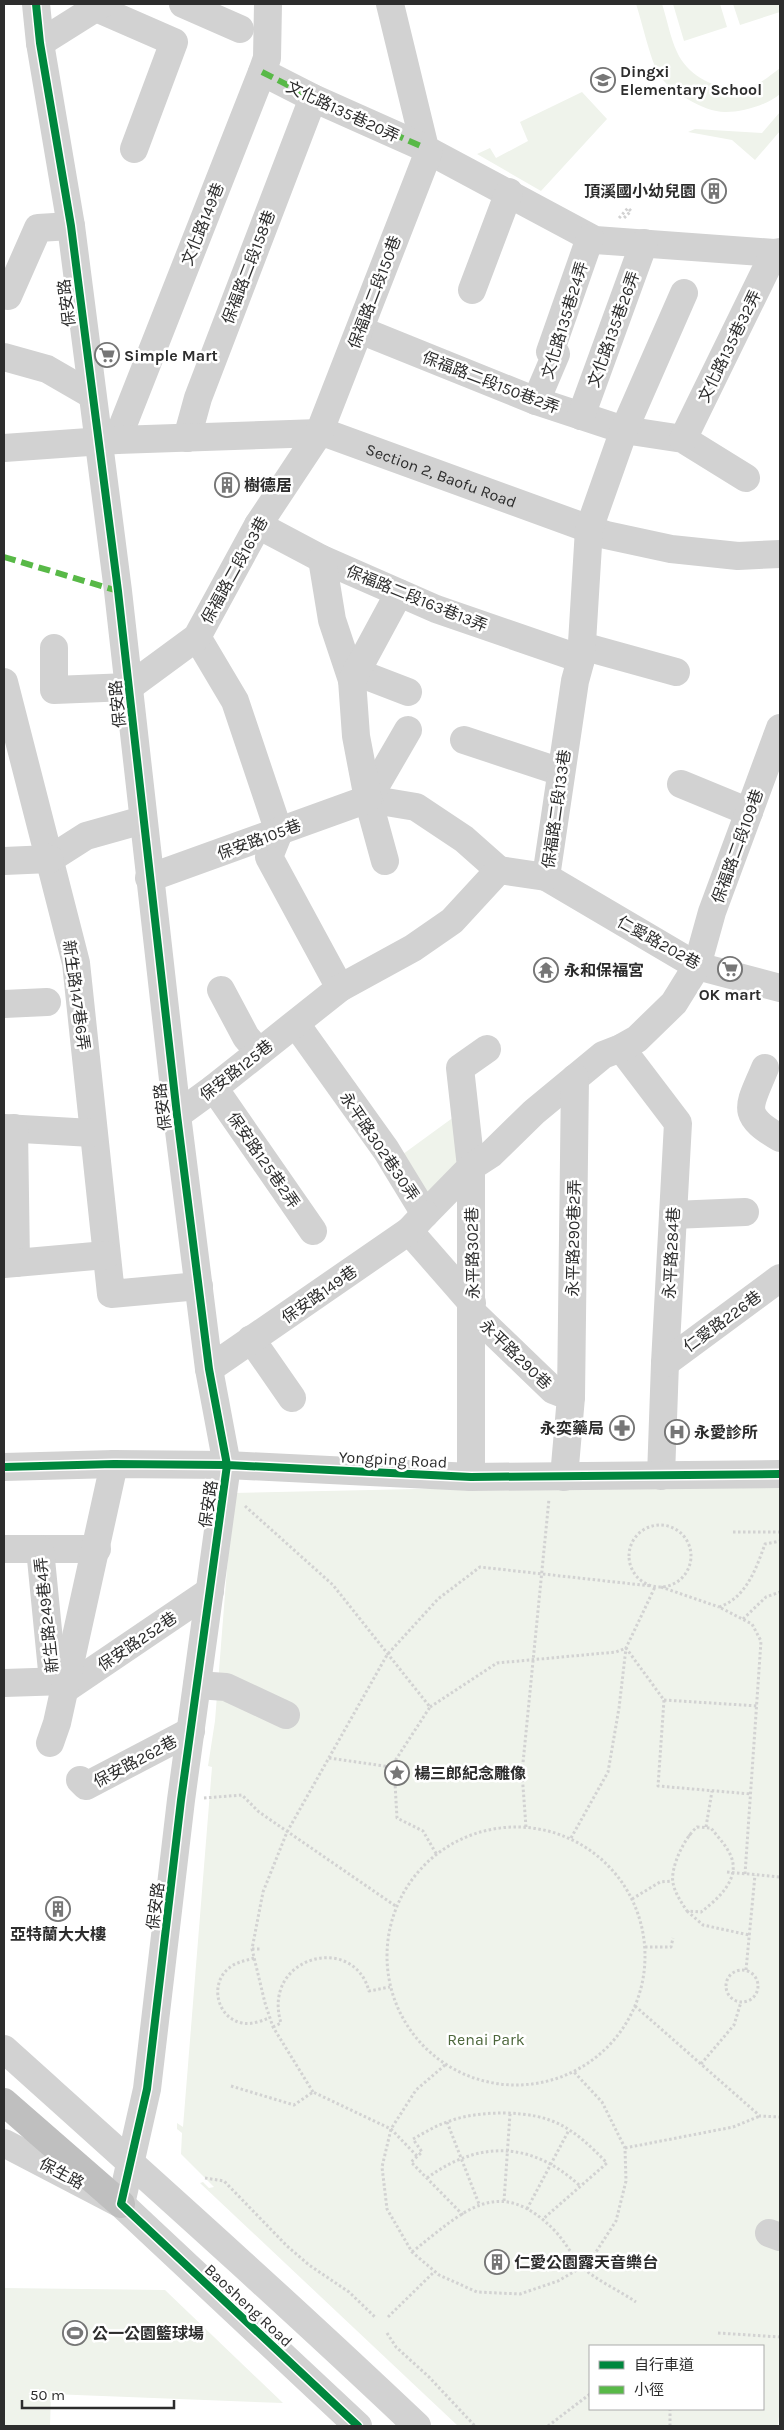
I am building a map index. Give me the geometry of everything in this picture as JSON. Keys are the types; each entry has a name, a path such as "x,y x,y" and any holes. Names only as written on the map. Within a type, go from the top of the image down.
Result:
{"highway":[{"path":"4,2102 121,2204"}],"street":[{"name":"保安路","path":"36,4 40,44 71,226 92,395 107,441 118,591 149,878 209,1369 227,1465 182,1800 147,2089 129,2159 121,2204"},
{"path":"183,4 240,29"},
{"name":"文化路149巷","path":"107,441 262,72 268,50 268,4"},
{"path":"390,4 427,150"},
{"path":"40,44 99,6 174,42 134,149"},
{"name":"文化路135巷20弄","path":"262,72 313,98 427,150 509,192 590,238"},
{"name":"保福路二段158巷","path":"187,438 198,398 313,98"},
{"name":"保福路二段150巷","path":"319,433 360,330 427,150"},
{"path":"472,290 509,192"},
{"path":"8,296 38,228 71,226"},
{"path":"590,238 777,252"},
{"name":"文化路135巷24弄","path":"536,401 556,354 550,352 590,238"},
{"name":"文化路135巷26弄","path":"581,416 644,243"},
{"name":"文化路135巷32弄","path":"683,439 777,252"},
{"name":"保福路二段133巷","path":"499,870 546,876 574,681 581,652 590,529 624,430 684,293"},
{"name":"保福路二段150巷2弄","path":"360,330 536,401 624,430 683,439"},
{"path":"4,357 47,369 92,395"},
{"name":"Section 2, Baofu Road","path":"4,448 107,441 319,433 331,435 606,535 671,549 738,556 780,554"},
{"name":"保福路二段163巷","path":"129,687 197,637 258,525 319,433"},
{"path":"683,439 746,478"},
{"name":"保福路二段163巷13弄","path":"258,525 322,559 436,609 581,652 676,672"},
{"path":"322,559 332,620 354,676 356,736 368,799 385,861"},
{"path":"354,676 399,593"},
{"path":"197,637 235,701 279,832 269,857 340,988"},
{"path":"54,648 54,690 129,687"},
{"path":"354,676 408,692"},
{"name":"新生路147巷6弄","path":"6,696 76,963 92,1133 99,1164 111,1294 199,1286"},
{"name":"保福路二段109巷","path":"697,966 712,912 780,728"},
{"path":"368,799 408,730"},
{"path":"464,740 561,772"},
{"path":"681,784 749,812"},
{"path":"296,1024 340,988 413,948 452,921 499,870 464,839 416,808 368,799"},
{"name":"保安路105巷","path":"149,878 368,799"},
{"path":"4,861 50,859 86,836 143,820"},
{"name":"仁愛路202巷","path":"546,876 697,966 780,988"},
{"path":"471,1167 491,1154 517,1126 603,1055 621,1048 637,1038 674,1003 697,966"},
{"path":"221,990 246,1036 259,1052"},
{"path":"4,1004 47,1002"},
{"name":"保安路125巷","path":"177,1115 296,1024"},
{"name":"永平路302巷30弄","path":"296,1024 386,1150 417,1223 471,1167"},
{"name":"永平路284巷","path":"621,1048 678,1123 664,1363 661,1476"},
{"name":"永平路302巷","path":"471,1477 471,1167 460,1068 487,1049"},
{"path":"765,1068 751,1103 751,1115 758,1123 780,1138"},
{"name":"永平路290巷2弄","path":"571,1397 575,1078"},
{"name":"保安路125巷2弄","path":"214,1088 313,1231"},
{"path":"92,1133 9,1128 10,1264 106,1255"},
{"path":"673,1215 745,1212"},
{"name":"永平路290巷","path":"417,1223 472,1308 553,1390 571,1397 557,1476"},
{"name":"保安路149巷","path":"209,1369 289,1316 417,1223"},
{"name":"仁愛路226巷","path":"664,1363 780,1278"},
{"path":"251,1340 292,1398"},
{"path":"50,1743 61,1684 97,1549 114,1464"},
{"name":"Yongping Road","path":"4,1467 114,1464 227,1465 471,1477 780,1474"},
{"path":"4,1549 97,1549"},
{"name":"新生路249巷4弄","path":"40,1549 61,1684"},
{"name":"保安路252巷","path":"61,1684 210,1591"},
{"path":"4,1683 61,1684"},
{"path":"197,1685 226,1687 286,1715"},
{"name":"保安路262巷","path":"80,1780 86,1786 191,1732"},
{"name":"Baosheng Road","path":"4,2049 129,2159 292,2308 417,2426"},
{"name":"保生路","path":"4,2142 121,2204"},
{"name":"Baosheng Road","path":"121,2204 358,2426"}],"path":[{"path":"526,1827 522,1774 542,1575 557,1476"},
{"path":"244,1505 333,1585 430,1707"},
{"path":"653,1586 636,1575 631,1567 631,1548 635,1538 642,1531 662,1524 681,1532 688,1540 691,1561 687,1571 680,1579 661,1587"},
{"path":"733,1532 780,1532"},
{"path":"719,1608 728,1604 752,1580 765,1544 780,1541"},
{"path":"417,2156 390,2129 313,2092 269,2018 252,1949 263,1892 287,1832 387,1655 438,1599 480,1567 661,1587 719,1608 752,1624 761,1641 758,1706 744,1874"},
{"path":"570,1838 608,1772 620,1708 626,1648 653,1586"},
{"path":"743,1619 766,1597 780,1592"},
{"path":"437,1855 424,1831 397,1818 395,1783 391,1767 430,1707 497,1663 616,1652 626,1648"},
{"path":"626,1648 664,1700 658,1786 751,1794"},
{"path":"664,1700 758,1706"},
{"path":"330,1758 391,1767"},
{"path":"706,1826 712,1791"},
{"path":"182,1800 242,1795 259,1812 397,1907"},
{"path":"687,1911 701,1912 716,1900 727,1887 733,1873 730,1855 711,1828 706,1826 697,1827 689,1834 677,1860 672,1881 678,1897 687,1911 703,1925 749,1935"},
{"path":"526,1827 570,1838 595,1854 616,1874 632,1899 641,1922 645,1947 644,1977 635,2006 620,2032 600,2055 574,2072 542,2083 508,2086 476,2079 445,2065 420,2044 402,2017 390,1987 387,1946 397,1907 407,1887 421,1869 437,1855 472,1836 494,1829 526,1827"},
{"path":"689,1834 692,1838"},
{"path":"727,1872 780,1877"},
{"path":"746,1970 755,1875"},
{"path":"632,1899 660,1882 672,1881"},
{"path":"678,1897 682,1896"},
{"path":"645,1947 671,1947 673,1938"},
{"path":"252,1949 261,1950"},
{"path":"254,1958 237,1963 227,1969 219,1984 217,2000 226,2015 242,2023 254,2023 269,2018"},
{"path":"273,2027 281,2023 278,1999 282,1984 290,1971 303,1962 318,1958 334,1958 348,1964 360,1974 370,1991 390,1987"},
{"path":"746,1970 756,1979 758,1989 748,2001 740,2002 729,1996 727,1980 734,1972 746,1970"},
{"path":"701,2064 734,2025 740,2002"},
{"path":"635,2006 760,2116"},
{"path":"445,2065 416,2090 390,2129 382,2167 388,2209 412,2252 434,2272 477,2292 520,2294 558,2281 582,2267 594,2255 616,2221 626,2181 625,2148 602,2102 574,2072"},
{"path":"231,2086 294,2105 313,2092"},
{"path":"463,2215 411,2162 422,2152 412,2139 447,2122 487,2113 534,2114 569,2130 584,2140 607,2163 542,2219"},
{"path":"504,2202 510,2114"},
{"path":"625,2148 733,2126 760,2116 780,2117"},
{"path":"447,2122 478,2204"},
{"path":"527,2209 569,2130"},
{"path":"427,2178 445,2165 461,2158 495,2150 518,2151 542,2158 568,2174 580,2186"},
{"path":"205,2178 224,2181 287,2246 309,2265 349,2292 375,2317"},
{"path":"412,2252 478,2204 504,2202 517,2204 542,2219 557,2233 582,2267 636,2302"},
{"path":"388,2318 434,2272"},
{"path":"387,2333 396,2347 429,2377 475,2426"},
{"path":"718,2333 780,2337"},
{"path":"548,2426 589,2395"},
{"path":"670,2410 670,2426"}],"green space":[{"path":"636,4 662,4 677,52 690,70 699,77 721,87 744,88 755,85 780,68 780,94 762,105 733,112 708,109 688,100 670,87 658,73"},
{"path":"673,4 720,4 727,27 684,41"},
{"path":"733,4 780,4 780,12 740,25"},
{"path":"582,92 607,119 541,191 477,154 490,148 496,158 528,141 520,122"},
{"path":"780,112 780,131 755,160 732,140 688,132 695,129 762,133"},
{"path":"458,1114 462,1180 426,1206 399,1157"},
{"name":"Renai Park","path":"780,1481 780,2406 778,2426 458,2426 200,2183 203,2182 209,2188 214,2187 181,2154 182,2133 177,2129 177,2123 183,2127 212,1767 208,1766 215,1721 233,1493"},
{"path":"4,2288 165,2290 283,2403 51,2394 50,2426 4,2426"}],"marked path":[{"path":"262,72 313,98 425,148"},
{"path":"4,557 118,591"}],"cycle path":[{"path":"36,4 40,43 71,226 118,591 177,1115 209,1369 227,1465 181,1800 147,2089 121,2204 358,2426"},
{"path":"4,1467 114,1464 227,1465 471,1477 780,1474"}],"place":[{"name":"Dingxi Elementary School","path":"603,80"},
{"name":"頂溪國小幼兒園","path":"714,191"},
{"name":"Simple Mart","path":"107,355"},
{"name":"樹德居","path":"227,485"},
{"name":"OK mart","path":"730,969"},
{"name":"永和保福宮","path":"546,970"},
{"name":"永奕藥局","path":"622,1428"},
{"name":"永愛診所","path":"677,1432"},
{"name":"楊三郎紀念雕像","path":"397,1773"},
{"name":"亞特蘭大大樓","path":"58,1909"},
{"name":"仁愛公園露天音樂台","path":"497,2262"},
{"name":"公一公園籃球場","path":"75,2333"}]}
